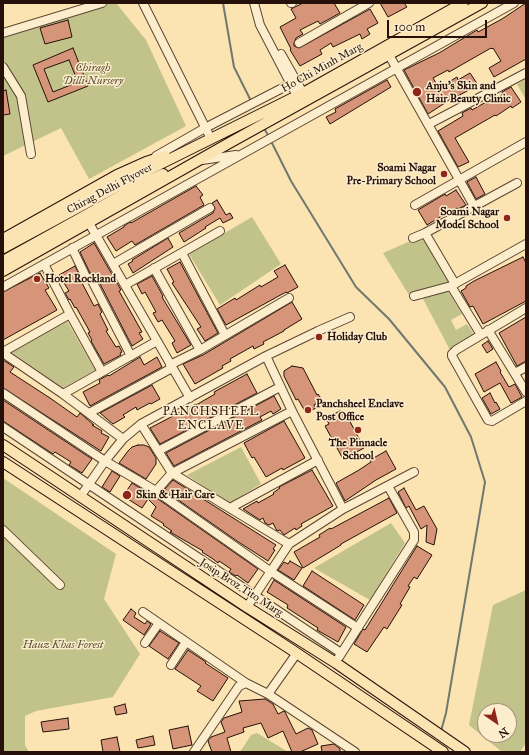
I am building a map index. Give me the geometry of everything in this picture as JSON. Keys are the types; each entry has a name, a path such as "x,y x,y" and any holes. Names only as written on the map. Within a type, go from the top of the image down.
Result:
{"main road":[{"name":"Ho Chi Minh Marg","path":"231,142 300,97 463,3"},
{"name":"Ho Chi Minh Marg","path":"191,149 389,55 482,3"},
{"path":"3,271 231,142"},
{"name":"Chirag Delhi Flyover","path":"3,248 138,180 231,142"},
{"path":"3,239 117,175 146,162 191,149"},
{"name":"Chirag Delhi Flyover","path":"3,261 191,149"},
{"name":"Josip Broz Tito Marg","path":"3,445 247,607 336,663 461,749"},
{"path":"3,462 297,654 443,752"}],"street":[{"path":"3,34 102,3"},
{"path":"144,3 211,139"},
{"path":"254,3 260,25 293,83"},
{"path":"258,3 262,21 300,97"},
{"path":"299,43 369,3"},
{"path":"3,287 229,162 304,118 323,109 514,3"},
{"path":"389,55 474,206"},
{"path":"3,67 21,96 31,154"},
{"path":"428,124 526,73"},
{"path":"146,162 205,128 293,83"},
{"path":"415,205 526,142"},
{"path":"199,161 241,154"},
{"path":"414,238 517,183"},
{"path":"113,264 210,208"},
{"path":"89,223 190,398"},
{"path":"125,285 220,231"},
{"path":"425,233 480,335"},
{"path":"414,296 453,285 526,244"},
{"path":"72,248 86,277 91,279 131,356"},
{"path":"182,253 225,335"},
{"path":"44,264 102,372"},
{"path":"154,268 200,350"},
{"path":"89,413 289,298"},
{"path":"526,308 456,350 452,356 487,419 492,421 526,401"},
{"path":"70,314 3,352 89,413 122,440"},
{"path":"80,497 105,461 122,440 141,424 266,356 350,317"},
{"path":"488,330 526,392"},
{"path":"62,394 157,341"},
{"path":"266,356 292,411 343,509"},
{"path":"515,373 526,367"},
{"path":"158,451 280,387"},
{"path":"3,393 105,461 156,491 270,571 358,628"},
{"path":"156,491 172,473 292,411"},
{"path":"141,424 172,473 289,544"},
{"path":"3,427 341,654"},
{"path":"230,508 318,460"},
{"path":"247,607 289,544 343,509 414,472"},
{"path":"336,663 414,540 414,532 388,486"},
{"path":"3,530 60,585"},
{"path":"143,612 246,683 268,694 355,752"},
{"path":"145,643 159,623"},
{"path":"171,665 186,642"},
{"path":"268,694 297,654"},
{"path":"194,752 239,686 246,683"}],"green space":[{"name":"Chiragh Dilli Nursery","path":"111,3 116,3 146,40 186,126 89,179 61,128 3,156 3,38"},
{"path":"526,79 526,100 517,84"},
{"path":"252,217 281,264 220,305 189,254"},
{"path":"422,236 449,283 409,295 383,253"},
{"path":"448,291 462,314 451,320 456,330 467,324 475,336 450,350 422,297"},
{"path":"67,321 95,370 63,388 10,351"},
{"path":"241,447 261,484 229,503 187,475"},
{"name":"Hauz Khas Forest","path":"3,478 116,554 104,599 140,654 113,697 36,711 25,716 25,745 29,752 3,752"},
{"path":"391,523 405,543 370,600 314,568"},
{"path":"526,590 526,743 520,752 502,752 491,743 517,743 517,703 477,703 477,732 469,725 493,605"},
{"path":"257,733 288,752 240,752 251,735"}],"building":[{"path":"303,3 334,3 340,13 320,24 318,21 300,30 303,34 296,38 294,43 294,46 299,48 370,9 378,23 367,29 370,34 362,39 360,34 333,47 331,43 320,50 322,54 300,66 290,50 291,49 280,27 296,18 291,9"},
{"path":"380,3 404,3 407,7 388,17"},
{"path":"526,3 526,59 494,77 489,68 501,61 493,48 491,48 449,72 448,70 433,78 439,88 457,77 458,80 470,73 478,85 456,97 457,98 452,101 451,99 428,114 404,70 439,53 477,30 478,32 502,19"},
{"path":"68,20 72,37 45,44 40,28"},
{"path":"73,48 88,86 48,102 33,65","holes":["69,60 78,82 53,92 44,69"]},
{"path":"387,80 391,87 330,124 326,117 336,112 335,109"},
{"path":"511,87 521,102 512,108 511,106 496,116 495,115 455,138 469,162 458,167 438,131 463,116 462,113 471,108 472,110 486,102 487,104"},
{"path":"6,90 10,114 3,115 3,91"},
{"path":"476,177 485,194 476,199 467,182"},
{"path":"196,186 203,195 200,197 204,205 135,245 132,241 116,251 107,237 130,222 131,223"},
{"path":"456,190 466,205 458,209 457,208 446,215 445,214 427,225 418,210 445,194 446,196"},
{"path":"217,200 226,215 230,213 233,218 223,223 220,218 184,242 179,233 213,213 215,208 212,203"},
{"path":"168,238 173,247 133,273 128,264 133,261 132,260"},
{"path":"94,243 121,290 119,291 142,332 139,333 143,339 132,346 96,276 90,273 80,252"},
{"path":"523,257 526,263 526,301 483,324 473,306 470,307 461,291 474,281"},
{"path":"180,262 218,333 205,341 197,329 201,327 172,283 174,282 167,269"},
{"path":"285,265 298,287 226,325 217,309 235,298 236,300 260,285 261,287 278,277 274,271"},
{"path":"75,266 94,306 98,304 102,312 100,314 108,330 106,331 116,347 119,346 122,352 120,353 121,355 104,364 91,341 92,340 88,333 90,332 76,307 75,308 65,293 69,291 59,275"},
{"path":"40,273 49,288 45,290 57,310 3,340 3,292"},
{"path":"152,276 163,296 162,297 191,345 177,353 172,343 175,341 162,320 158,322 153,313 156,312 145,292 142,294 137,284"},
{"path":"292,302 302,319 263,342 264,344 254,349 253,346 230,359 231,361 222,366 223,368 195,384 183,364 203,355"},
{"path":"526,317 526,361 517,366 499,333"},
{"path":"488,341 493,349 487,353 482,345"},
{"path":"140,357 144,365 157,357 162,367 90,406 83,392 100,383 99,380 108,375 109,376"},
{"path":"3,360 14,367 10,372 77,417 80,413 94,425 92,425 102,431 101,433 109,437 101,451 3,388"},
{"path":"496,362 509,387 515,384 522,397 511,403 500,383 484,392 475,374"},
{"path":"292,366 303,368 317,395 318,394 322,400 314,405 316,408 306,413 298,399 296,400 284,376 284,371"},
{"path":"247,374 257,393 160,444 150,428 196,405 215,394 214,392"},
{"path":"152,385 160,399 151,404 150,403 137,410 136,407 123,415 125,417 113,424 100,413"},
{"path":"490,393 500,409 491,414 482,398"},
{"path":"274,396 281,409 273,414 271,411 260,417 262,420 174,466 166,453"},
{"path":"3,400 92,459 82,473 69,465 71,462 55,452 53,454 3,421"},
{"path":"340,411 343,415 346,414 364,448 343,459 325,426 329,424 326,418"},
{"path":"284,421 305,458 266,477 254,457 252,458 244,443"},
{"path":"138,445 149,447 156,458 156,464 146,479 119,463 132,447"},
{"path":"386,451 396,469 376,480 345,501 336,483 359,470 371,462 370,460"},
{"path":"312,470 333,506 301,524 302,526 296,530 295,528 284,535 280,530 277,531 273,523 269,525 265,523 263,518 260,520 243,509 274,494 273,493 280,488 279,487"},
{"path":"112,471 120,476 110,492 102,487"},
{"path":"173,480 276,545 273,549 275,550 268,561 164,490"},
{"path":"132,483 158,499 258,569 248,583 237,575 236,576 229,572 231,569 219,561 218,563 202,552 203,551 170,532 172,531 163,525 164,524 151,516 156,507 148,499 142,508 123,496"},
{"path":"404,488 416,510 424,506 437,529 434,545 426,542 427,525 421,529 409,506 406,508 398,492"},
{"path":"389,498 397,513 341,544 303,568 294,552 320,537 319,535 330,528 331,529"},
{"path":"417,546 432,555 417,579 414,577 408,586 410,587 400,604 402,605 387,629 384,627 367,652 354,644 363,629 365,630"},
{"path":"290,561 302,568 294,580 278,570 284,562 288,564"},
{"path":"312,571 364,605 355,620 303,586"},
{"path":"274,580 346,627 338,642 317,630 318,628 287,608 288,605 267,592"},
{"path":"131,609 136,613 134,617 145,624 147,621 151,624 144,635 123,620"},
{"path":"160,631 179,643 168,659 149,646"},
{"path":"188,650 228,678 213,701 197,691 201,686 175,669"},
{"path":"265,699 273,704 278,714 284,711 285,712 296,734 308,728 312,730 318,744 300,752 292,752 283,731 268,738 261,723 243,728 244,732 227,738 231,752 212,752 208,741 211,737 225,732 221,722 224,718 242,712 239,701"},
{"path":"125,704 127,713 116,715 114,707"},
{"path":"68,718 69,729 43,732 41,722"},
{"path":"188,726 192,745 173,749 169,730"},
{"path":"153,736 155,745 138,748 136,740"},
{"path":"117,737 120,752 103,752 101,740"},
{"path":"334,744 340,749 340,752 322,752 321,746"}],"waterway":[{"path":"223,3 234,67 251,101"},
{"path":"264,128 269,137"},
{"path":"271,141 291,181 356,287 389,319 445,387 471,437 485,482 446,713 441,731"}],"place":[{"name":"Anju's Skin and Hair Beauty Clinic","path":"417,92"},
{"name":"Soami Nagar Pre-Primary School","path":"444,174"},
{"name":"Soami Nagar Model School","path":"507,218"},
{"name":"Hotel Rockland","path":"37,279"},
{"name":"Holiday Club","path":"319,337"},
{"name":"Panchsheel Enclave Post Office","path":"308,410"},
{"name":"The Pinnacle School","path":"358,430"},
{"name":"Skin & Hair Care","path":"127,495"}],"district":[{"name":"PANCHSHEEL ENCLAVE","path":"211,419"}]}
